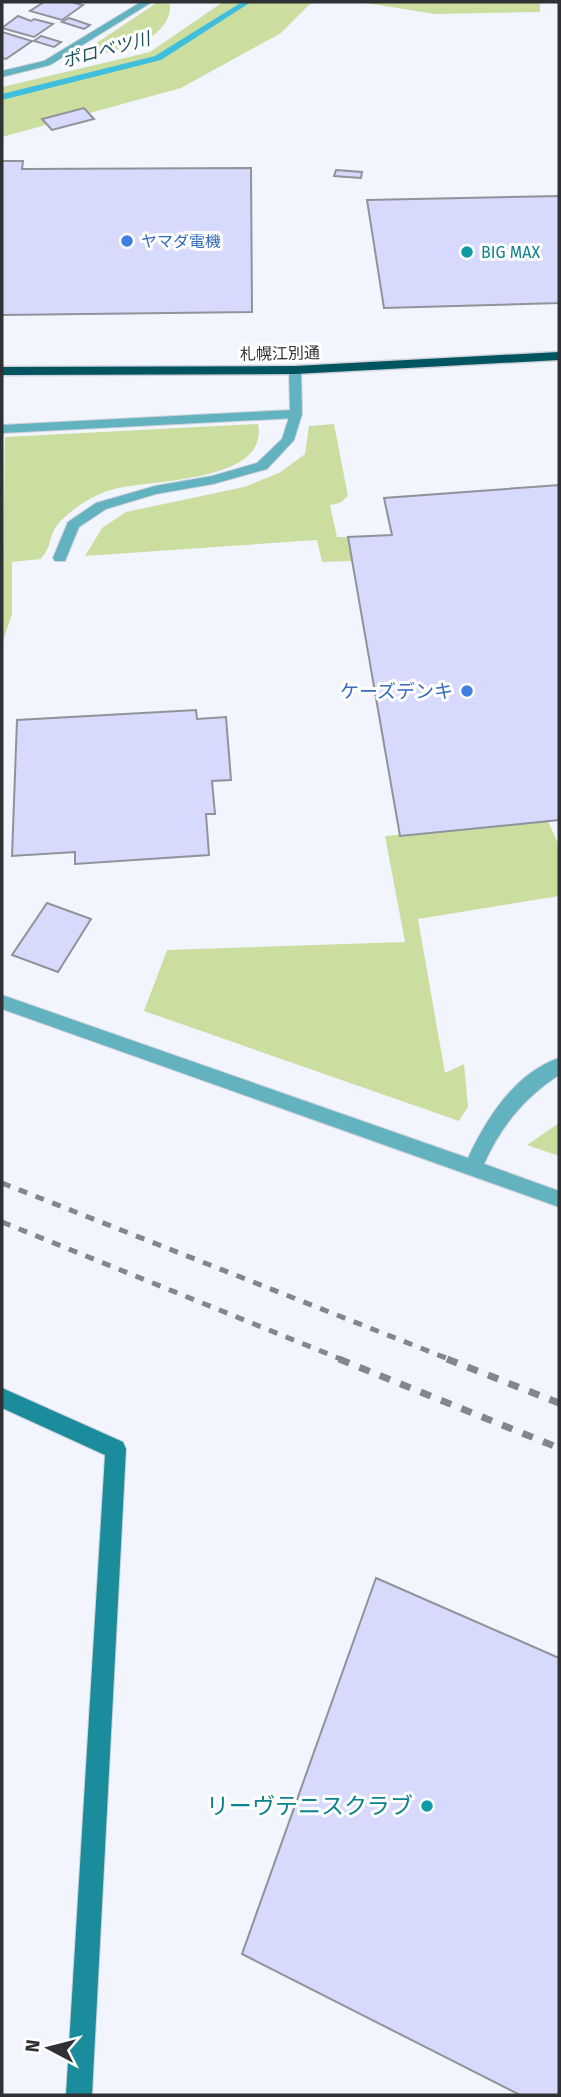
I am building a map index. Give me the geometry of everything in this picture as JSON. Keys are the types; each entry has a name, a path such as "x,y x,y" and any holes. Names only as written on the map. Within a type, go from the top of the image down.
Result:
{"highway":[{"name":"札幌江別通","path":"2,372 295,370 559,356"}],"street":[{"path":"2,74 47,63 146,2"},
{"path":"60,558 73,525 101,506 155,490 213,480 262,466 288,440 296,414 295,370"},
{"path":"2,429 296,414"},
{"path":"2,1002 559,1199"},
{"path":"473,1167 490,1129 511,1101 559,1066"},
{"path":"2,1398 116,1449 79,2095"}],"green space":[{"path":"158,2 170,4 168,17 162,28 151,37 109,53 83,52"},
{"path":"223,2 317,2 309,5 281,33 181,88 2,137 2,87 150,52"},
{"path":"360,2 540,2 540,12 435,14"},
{"path":"258,424 257,444 245,458 227,468 203,475 128,486 98,495 77,507 58,524 41,559 12,562 12,614 2,644 5,437"},
{"path":"334,424 348,496 340,503 330,505 337,537 348,537 352,561 322,562 317,540 85,556 102,528 126,512 244,487 279,473 305,454 309,426"},
{"path":"548,821 559,846 559,896 418,919 445,1073 464,1064 468,1107 459,1121 144,1011 167,950 405,942 385,836"},
{"path":"559,1123 559,1156 527,1145"}],"building":[{"path":"44,2 83,5 62,20 30,11"},
{"path":"18,16 53,24 34,37 2,28"},
{"path":"69,18 90,25 84,29 62,22"},
{"path":"2,32 32,41 6,59 2,58"},
{"path":"41,36 61,42 54,47 34,41"},
{"path":"84,108 94,119 52,130 42,119"},
{"name":"ヤマダ電機","path":"2,161 23,161 22,169 251,168 252,312 2,315"},
{"path":"336,170 362,172 361,178 334,176"},
{"name":"BIG MAX","path":"559,196 559,303 384,308 367,200"},
{"name":"ケーズデンキ","path":"559,485 559,820 400,836 348,537 392,535 384,498"},
{"path":"196,710 197,719 226,717 231,780 212,781 215,814 206,814 209,855 75,864 75,852 12,856 17,720"},
{"path":"47,903 91,919 58,972 12,955"},
{"name":"リーヴテニスクラブ","path":"376,1578 559,1658 559,2095 520,2095 242,1954"}],"waterway":[{"name":"ポロベツ川","path":"2,97 158,58 247,2"}],"railway":[{"path":"2,1183 451,1360"},
{"path":"2,1222 343,1360"},
{"path":"339,1359 559,1448"},
{"path":"447,1359 559,1403"}],"place":[{"name":"ヤマダ電機","path":"127,241"},
{"name":"BIG MAX","path":"467,252"},
{"name":"ケーズデンキ","path":"467,691"},
{"name":"リーヴテニスクラブ","path":"427,1806"}]}
